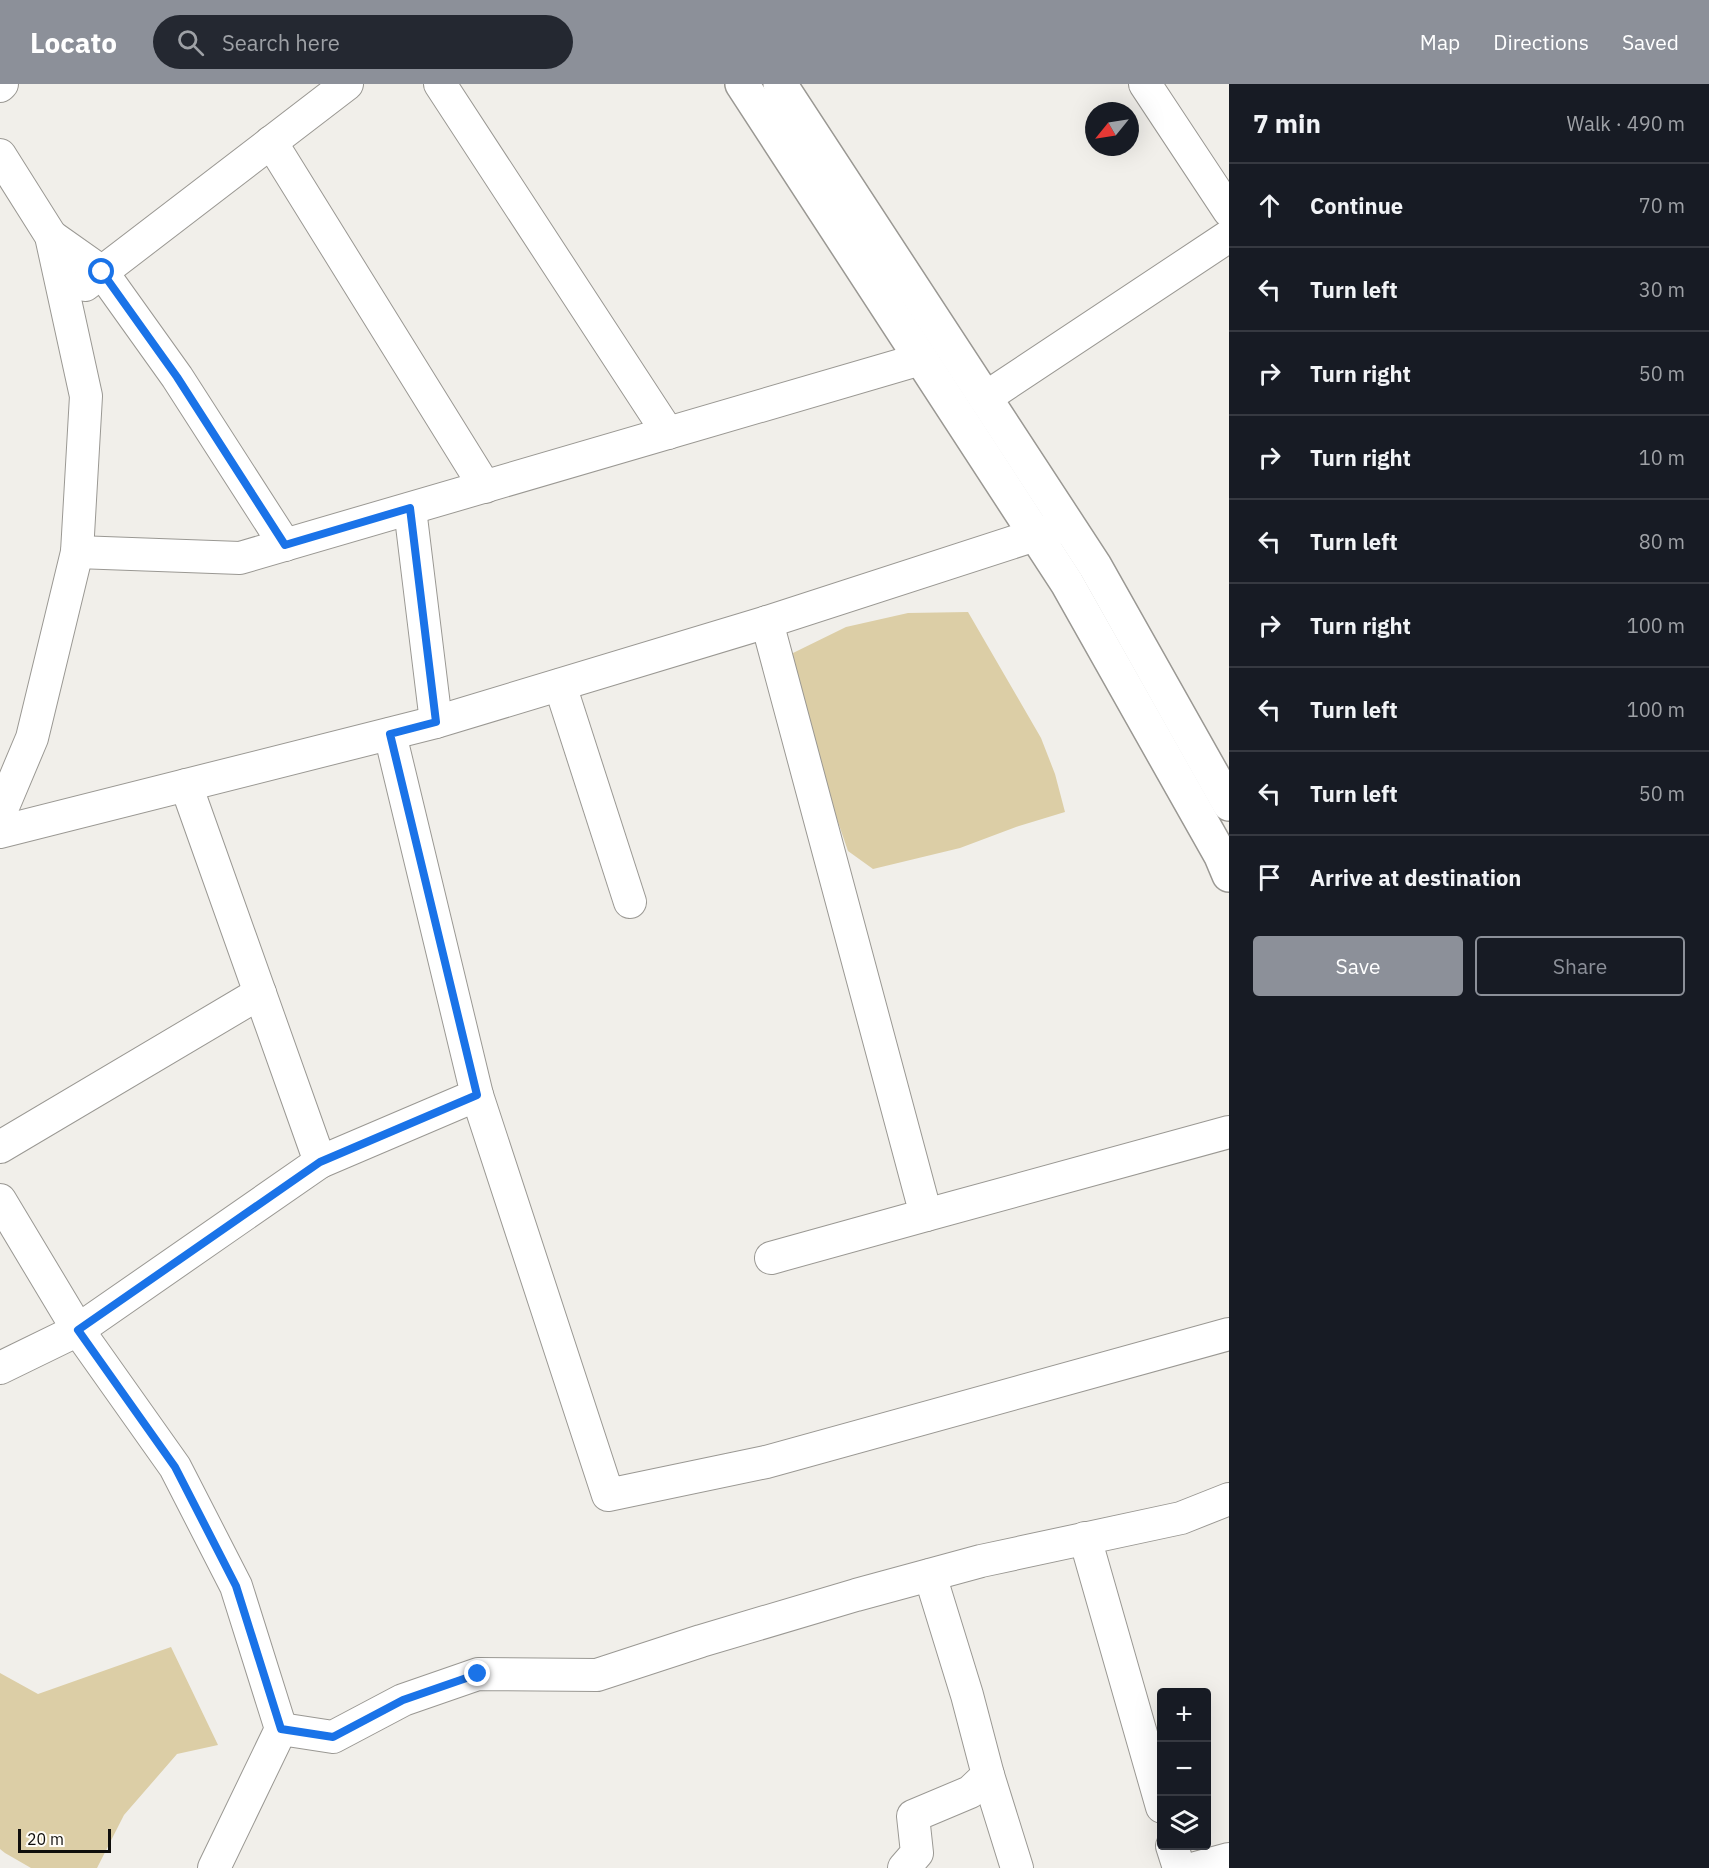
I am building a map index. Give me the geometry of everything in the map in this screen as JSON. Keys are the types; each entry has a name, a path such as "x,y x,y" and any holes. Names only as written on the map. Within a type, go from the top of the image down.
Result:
{"highway":[{"path":"742,84 1079,604 1221,856 1229,875"},
{"path":"780,84 1095,566 1229,804"}],"street":[{"path":"65,300 348,84"},
{"path":"440,84 668,433"},
{"path":"1145,84 1229,211"},
{"path":"272,142 485,487"},
{"path":"0,155 51,236 86,396 77,552 32,738 0,814"},
{"path":"51,236 102,272 177,377 285,545"},
{"path":"985,398 1229,236"},
{"path":"77,552 240,558 921,359"},
{"path":"410,508 436,722"},
{"path":"0,832 436,722 767,622 1067,524"},
{"path":"767,622 926,1215"},
{"path":"560,685 630,902"},
{"path":"390,734 477,1095 608,1495 766,1462 1229,1334"},
{"path":"186,785 320,1162"},
{"path":"0,1147 260,993"},
{"path":"0,1368 78,1330 320,1162 477,1095"},
{"path":"771,1258 1229,1132"},
{"path":"0,1200 78,1330 175,1467 236,1586 281,1729 214,1868"},
{"path":"281,1729 333,1737 403,1700 478,1674 597,1675 723,1634 856,1595 981,1561 1181,1518 1229,1499"},
{"path":"1085,1538 1158,1796"},
{"path":"930,1575 1017,1868"},
{"path":"904,1868 916,1853 913,1816 970,1792 988,1775"},
{"path":"1174,1850 1179,1868"},
{"path":"1196,1868 1229,1858"}],"shaded area":[{"path":"968,612 1041,738 1055,774 1065,812 960,848 873,869 848,851 796,700 793,653 846,627 908,613"},
{"path":"171,1647 218,1745 177,1754 124,1815 97,1868 31,1868 0,1849 0,1673 38,1694"}],"route":[{"path":"102,272 177,377 285,545 410,508 436,722 390,734 477,1095 320,1162 78,1330 175,1467 236,1586 281,1729 333,1737 403,1700 478,1674"}]}
